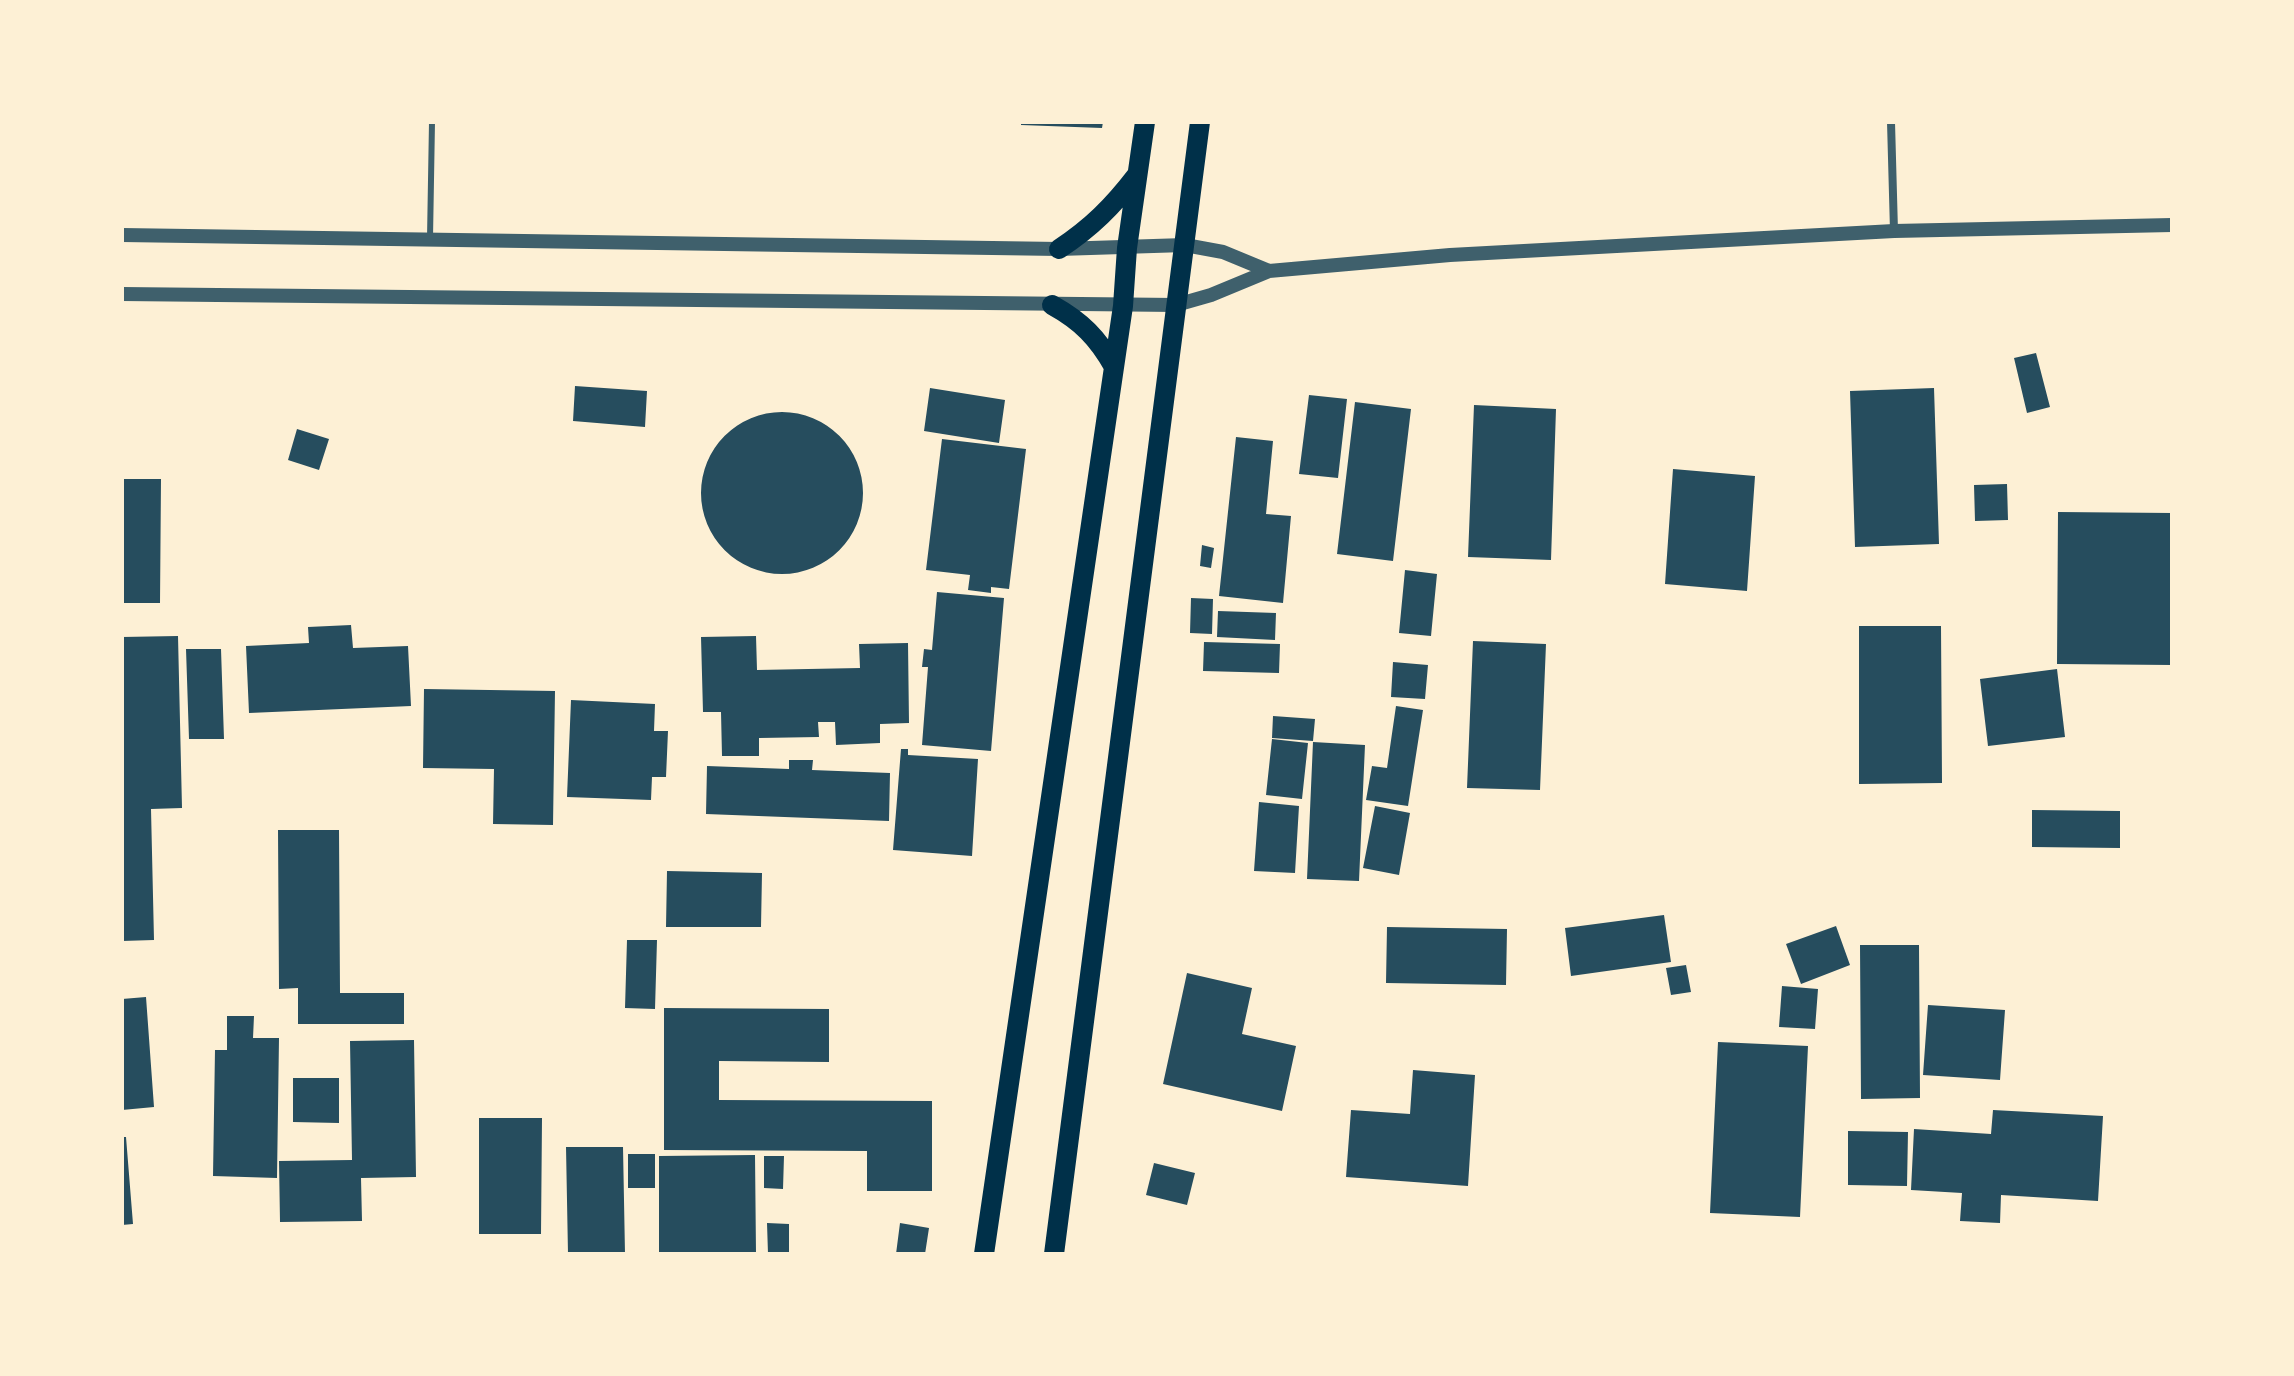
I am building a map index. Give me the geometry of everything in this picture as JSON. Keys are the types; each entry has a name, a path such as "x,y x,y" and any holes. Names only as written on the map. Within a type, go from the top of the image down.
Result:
{"main road":[{"path":"984,1254 1123,306 1127,248 1145,122"},
{"path":"1054,1254 1200,122"},
{"path":"1059,249 1089,230 1111,209 1139,173"},
{"path":"1052,305 1079,320 1102,345 1114,367"}],"street":[{"path":"1891,122 1894,231"},
{"path":"122,294 1176,305 1211,295 1269,271 1450,255 1894,231 2172,225"},
{"path":"122,235 1059,249 1185,245 1223,252 1269,271"}],"lane":[{"path":"430,238 432,122"}],"building":[{"path":"1021,122 1103,122 1102,128 1021,125"},
{"path":"2036,353 2050,407 2027,413 2014,358"},
{"path":"575,386 647,391 645,427 573,421"},
{"path":"930,388 1005,400 999,443 924,431"},
{"path":"1934,388 1939,544 1855,547 1850,391"},
{"path":"1309,395 1347,399 1338,478 1299,474"},
{"path":"1355,402 1411,409 1393,561 1337,554"},
{"path":"1474,405 1556,409 1551,560 1468,557"},
{"path":"782,412 813,418 840,435 857,462 863,493 857,524 840,551 813,568 782,574 751,568 724,551 707,524 701,493 707,462 724,435 751,418"},
{"path":"297,429 329,439 319,470 288,460"},
{"path":"1236,437 1273,441 1266,514 1291,516 1283,603 1219,596"},
{"path":"942,439 1026,449 1009,589 991,587 991,593 968,590 970,575 926,570"},
{"path":"1673,469 1755,476 1747,591 1665,584"},
{"path":"122,479 161,479 160,603 122,603"},
{"path":"2007,484 2008,520 1975,521 1974,485"},
{"path":"2058,512 2172,513 2172,665 2057,664"},
{"path":"1202,545 1214,548 1211,568 1200,566"},
{"path":"1405,570 1437,574 1431,636 1399,633"},
{"path":"937,592 1004,598 991,751 922,745 928,667 922,667 924,649 932,650"},
{"path":"1191,598 1213,599 1212,634 1190,633"},
{"path":"1218,611 1276,613 1275,640 1217,637"},
{"path":"351,625 353,648 408,646 411,706 249,713 246,646 309,643 308,627"},
{"path":"1859,626 1941,626 1942,783 1859,784"},
{"path":"178,636 182,808 151,809 154,940 122,941 122,637"},
{"path":"756,636 757,670 860,668 859,644 908,643 909,723 880,724 880,743 836,745 835,722 818,722 819,737 759,738 759,756 722,756 721,712 703,712 701,637"},
{"path":"1473,641 1546,644 1540,790 1467,788"},
{"path":"1204,642 1280,644 1279,673 1203,671"},
{"path":"186,649 221,649 224,739 189,739"},
{"path":"1393,662 1428,665 1425,699 1391,697"},
{"path":"2057,669 2065,737 1988,746 1980,679"},
{"path":"424,689 555,691 553,825 493,824 494,769 423,768"},
{"path":"571,700 655,704 654,731 668,731 666,777 652,777 651,800 567,797"},
{"path":"1396,706 1423,710 1408,806 1366,800 1372,766 1387,768"},
{"path":"1273,716 1315,719 1313,741 1272,738"},
{"path":"1272,739 1308,743 1302,799 1266,795"},
{"path":"1313,742 1365,745 1359,881 1307,879"},
{"path":"901,749 908,749 908,755 978,759 972,856 893,850"},
{"path":"789,760 813,760 812,770 890,773 889,821 706,814 707,766 789,769"},
{"path":"1259,802 1299,806 1295,873 1254,871"},
{"path":"1375,806 1410,813 1399,875 1363,868"},
{"path":"2032,810 2120,811 2120,848 2032,847"},
{"path":"278,830 339,830 340,993 404,993 404,1024 298,1024 298,988 279,989"},
{"path":"667,871 762,873 761,927 666,927"},
{"path":"1664,915 1671,962 1571,976 1565,928"},
{"path":"1836,926 1850,965 1801,984 1786,944"},
{"path":"1387,927 1507,929 1506,985 1386,983"},
{"path":"627,940 657,940 655,1009 625,1008"},
{"path":"1860,945 1919,945 1920,1098 1861,1099"},
{"path":"1686,965 1691,992 1671,995 1666,968"},
{"path":"1187,973 1252,988 1242,1034 1296,1046 1282,1111 1163,1084"},
{"path":"1782,986 1818,989 1815,1029 1779,1027"},
{"path":"146,997 154,1107 122,1110 122,999"},
{"path":"1928,1005 2005,1010 2000,1080 1923,1075"},
{"path":"664,1008 829,1009 829,1062 719,1061 719,1100 932,1101 932,1191 867,1191 867,1151 664,1150"},
{"path":"227,1016 254,1016 253,1038 279,1038 277,1178 213,1176 215,1050 227,1050"},
{"path":"414,1040 416,1177 361,1178 362,1221 280,1222 279,1161 352,1160 350,1041"},
{"path":"1718,1042 1808,1046 1800,1217 1710,1213"},
{"path":"1413,1070 1475,1075 1468,1186 1346,1177 1351,1110 1410,1114"},
{"path":"293,1078 339,1078 339,1123 293,1122"},
{"path":"1993,1110 2103,1116 2098,1201 2001,1195 2000,1223 1960,1221 1962,1193 1911,1190 1914,1129 1991,1134"},
{"path":"479,1118 542,1118 541,1234 479,1234"},
{"path":"1848,1131 1908,1132 1907,1186 1848,1185"},
{"path":"122,1137 126,1137 133,1224 122,1225"},
{"path":"566,1147 623,1147 625,1254 568,1254"},
{"path":"628,1154 655,1154 655,1188 628,1188"},
{"path":"755,1155 756,1254 659,1254 659,1156"},
{"path":"764,1156 784,1156 783,1189 764,1188"},
{"path":"1154,1163 1195,1173 1187,1205 1146,1195"},
{"path":"767,1223 789,1224 789,1254 768,1254"},
{"path":"900,1223 929,1228 925,1254 896,1254"}]}
